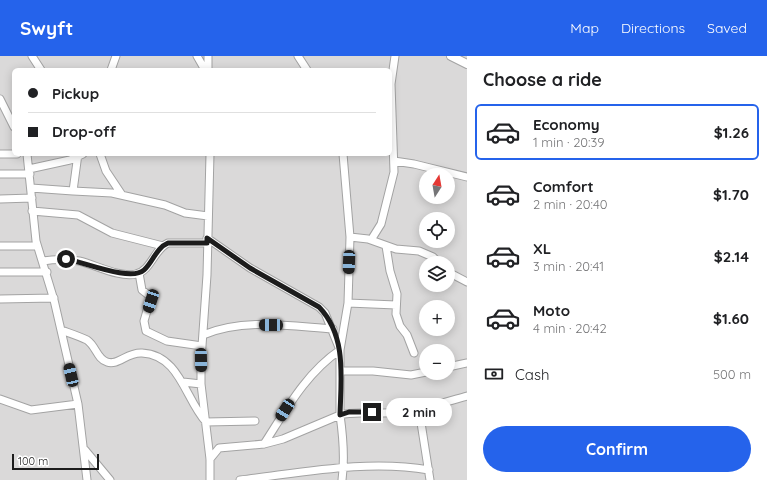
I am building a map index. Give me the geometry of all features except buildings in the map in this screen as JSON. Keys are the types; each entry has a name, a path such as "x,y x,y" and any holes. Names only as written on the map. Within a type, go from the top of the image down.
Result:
{"street":[{"path":"32,56 40,68"},
{"path":"112,68 116,56"},
{"path":"196,56 204,68"},
{"path":"208,56 208,68"},
{"path":"298,56 306,68"},
{"path":"392,77 395,56"},
{"path":"451,56 467,64"},
{"path":"0,99 11,115"},
{"path":"371,240 381,224 392,184 394,161 392,110"},
{"path":"0,154 12,154"},
{"path":"27,156 30,172 32,211 37,246 47,272 54,298 78,404 85,450 87,480"},
{"path":"0,174 30,172 77,156"},
{"path":"73,191 80,156"},
{"path":"101,156 106,171 122,195"},
{"path":"210,156 201,384 210,459 210,480"},
{"path":"342,480 340,350 348,303 350,237 343,156"},
{"path":"394,161 414,164 467,177"},
{"path":"31,188 103,192 122,195 165,205 185,213 208,216"},
{"path":"0,198 32,198"},
{"path":"32,211 78,215 112,232 163,246"},
{"path":"350,237 371,240 386,246 419,251 431,256"},
{"path":"43,261 66,259 124,275 144,271 163,246 168,243 207,240 250,268 319,307 325,313 333,329 340,350"},
{"path":"0,246 37,246"},
{"path":"386,246 390,271 397,294 396,305 398,320 407,335 414,353"},
{"path":"0,272 47,272"},
{"path":"139,273 142,290 151,297 144,321 146,331 167,341 202,346"},
{"path":"455,276 467,282"},
{"path":"0,299 54,298"},
{"path":"348,303 396,305"},
{"path":"203,334 219,328 236,325 333,329"},
{"path":"61,330 86,340 93,345 100,358 106,362 116,363 135,353 150,354 158,357 169,365 183,382 196,409 206,422"},
{"path":"264,444 302,387 317,369 340,350"},
{"path":"455,366 467,363"},
{"path":"341,371 373,371 410,375 419,373"},
{"path":"183,382 201,384"},
{"path":"208,442 219,448 264,444 298,433 349,412 382,413 419,410 467,396"},
{"path":"1,400 30,410 78,404"},
{"path":"419,410 430,480"},
{"path":"206,422 255,421"},
{"path":"210,459 219,448"},
{"path":"85,450 110,480"},
{"path":"240,480 343,468 406,466 428,470"}],"shaded area":[{"path":"0,56 467,56 467,480 0,480"}],"route":[{"path":"66,259 124,275 137,274 144,271 163,246 168,243 207,243 207,238 250,268 290,292 319,307 325,313 340,350 340,415 349,412 372,412"}]}
